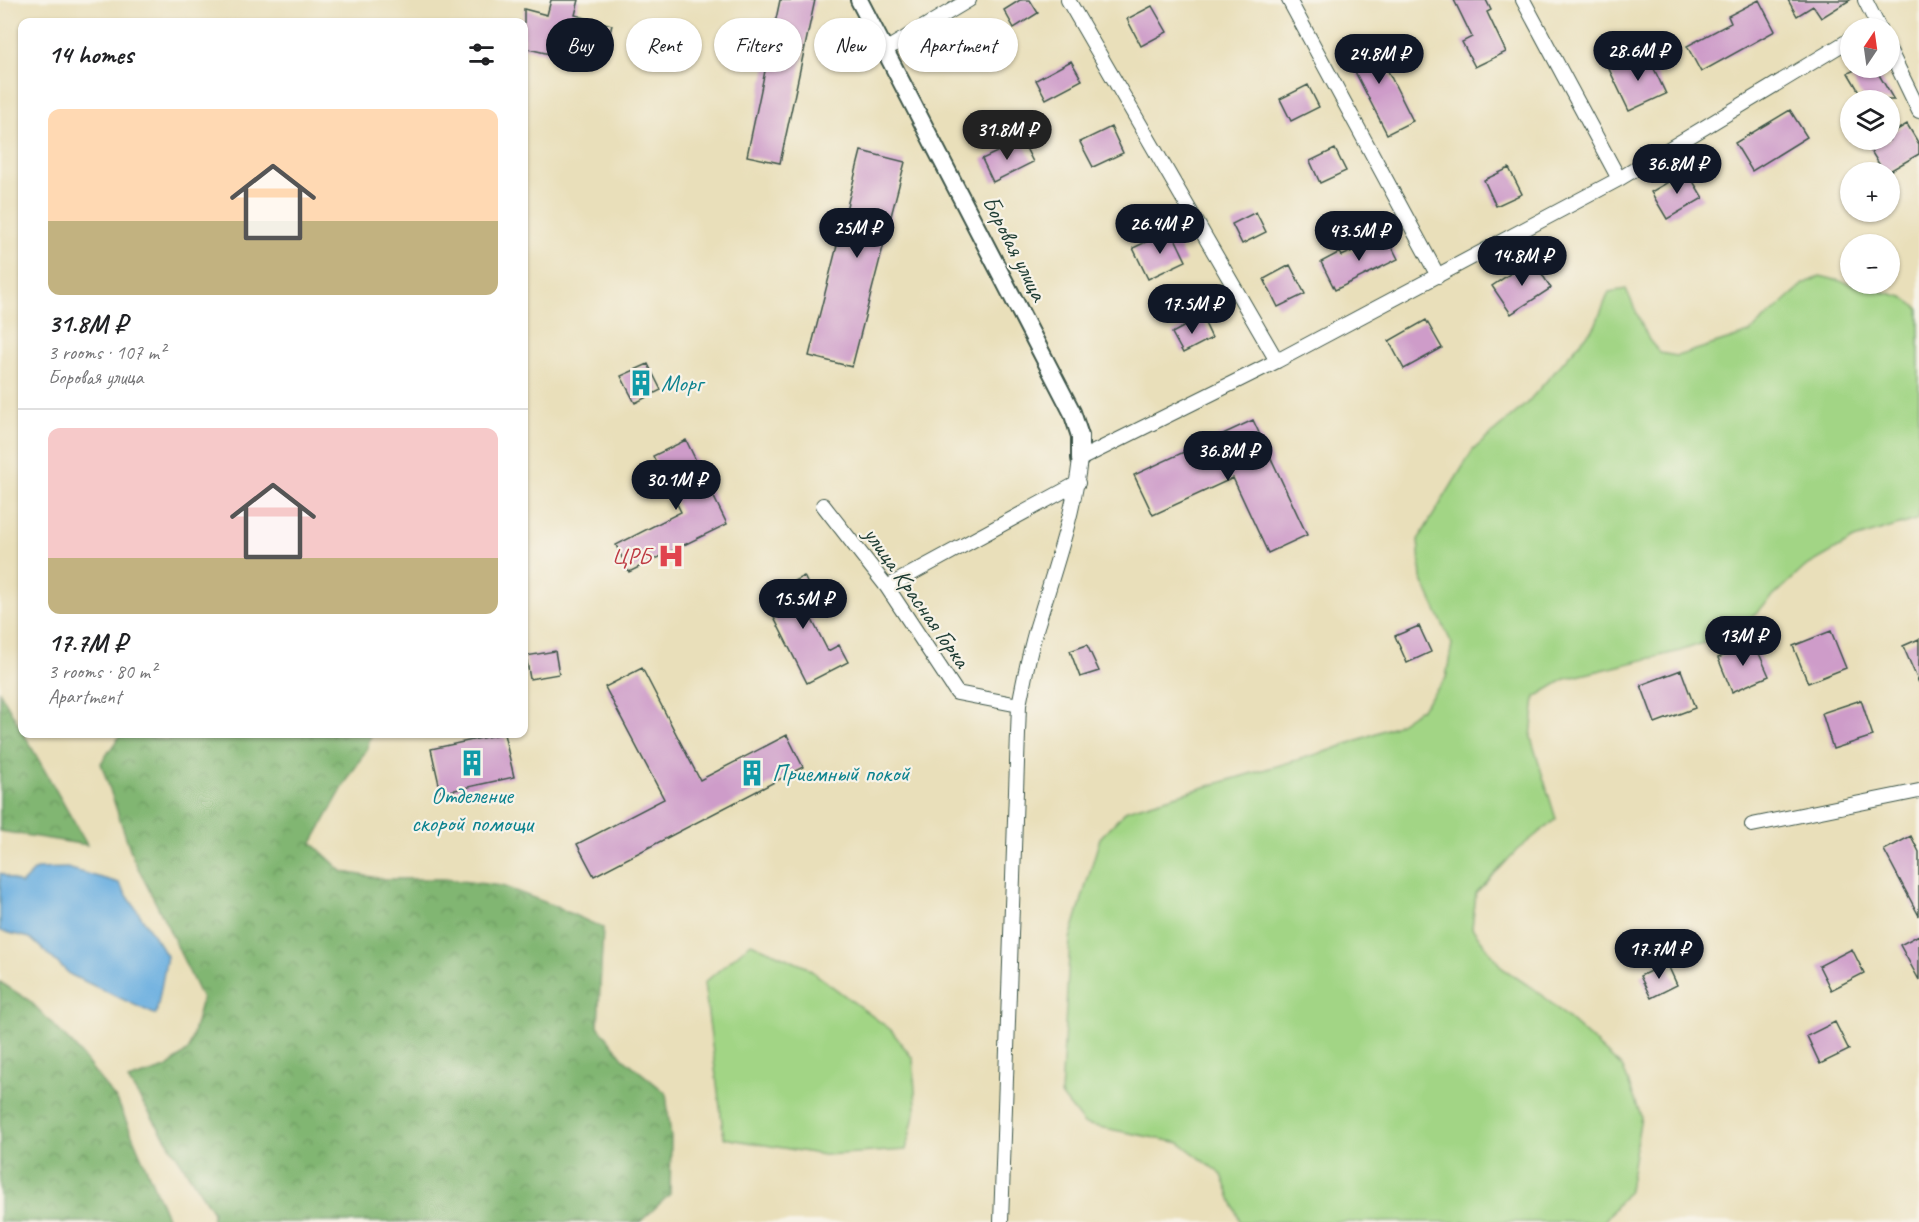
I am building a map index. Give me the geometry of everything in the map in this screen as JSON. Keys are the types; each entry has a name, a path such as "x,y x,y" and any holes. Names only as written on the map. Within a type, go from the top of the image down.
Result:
{"street":[{"name":"Боровая улица","path":"859,0 868,18"},
{"path":"886,49 969,0"},
{"path":"1068,0 1277,361"},
{"path":"1289,0 1438,276"},
{"path":"1523,0 1619,179"},
{"path":"1865,0 1872,18"},
{"path":"1001,1222 1019,705 1038,622 1061,549 1078,483 1080,459 1277,361 1619,179 1840,46"},
{"name":"Боровая улица","path":"886,52 1072,412 1080,436 1080,459"},
{"path":"1900,72 1919,111"},
{"path":"887,587 1078,483"},
{"name":"улица Красная Горка","path":"823,505 887,587 957,693 1019,705"},
{"path":"1752,825 1919,791"}],"green space":[{"path":"1820,276 1840,281 1840,294 1891,294 1903,297 1919,309 1919,519 1854,539 1805,567 1735,632 1680,651 1565,679 1535,697 1531,738 1556,819 1517,850 1476,894 1472,928 1502,968 1540,993 1623,1068 1641,1116 1629,1190 1605,1220 1603,1222 1240,1222 1222,1175 1180,1143 1084,1124 1061,1095 1070,939 1100,838 1127,810 1331,750 1395,726 1423,707 1446,678 1452,644 1421,578 1418,540 1473,450 1526,404 1595,326 1609,292 1626,289 1649,340 1660,353 1677,356 1749,333 1804,284"},
{"path":"0,692 18,724 18,738 26,738 87,845 0,831"},
{"path":"118,738 169,740 171,738 370,738 367,749 312,843 343,872 384,879 444,879 502,886 603,928 598,1026 623,1058 666,1093 671,1138 670,1194 640,1222 212,1222 213,1212 128,1080 166,1068 189,1049 202,999 133,858 101,763"},
{"path":"751,943 806,967 891,1030 913,1059 916,1107 906,1150 824,1155 724,1138 704,983"},
{"path":"0,982 30,1001 75,1047 118,1102 169,1222 0,1222"}],"water":[{"path":"67,868 119,883 167,956 156,1015 71,975 30,938 0,931 0,873 21,884 36,869"}],"building":[{"path":"551,0 579,0 575,15 586,18 546,18 546,53 528,49 528,18 524,18 524,9 547,15"},
{"path":"780,0 815,0 802,61 802,18 776,18"},
{"path":"1020,0 1030,0 1038,13 1018,26 1018,18 1008,18 1004,10"},
{"path":"1454,0 1486,0 1491,10 1487,12 1506,52 1475,67 1462,42 1472,37"},
{"path":"1759,0 1775,31 1701,72 1687,46 1731,23 1728,16"},
{"path":"1788,0 1850,0 1821,18 1813,6 1797,16"},
{"path":"1152,6 1167,32 1141,46 1127,19"},
{"path":"1374,38 1413,121 1387,134 1345,52"},
{"path":"1646,52 1666,94 1629,111 1609,69"},
{"path":"1071,61 1082,80 1046,99 1036,80"},
{"path":"765,72 800,72 780,163 747,156"},
{"path":"1851,78 1881,78 1888,90 1858,90"},
{"path":"1308,85 1319,107 1291,121 1280,99"},
{"path":"1790,110 1807,137 1752,171 1735,143"},
{"path":"1907,124 1919,144 1919,154 1900,165 1900,162 1878,162 1870,150 1900,150 1900,128"},
{"path":"1111,127 1123,153 1093,167 1080,142"},
{"path":"1022,140 1033,162 993,182 982,159"},
{"path":"1335,149 1346,171 1320,183 1310,161"},
{"path":"861,151 905,162 852,367 809,356"},
{"path":"1509,168 1522,194 1496,206 1484,180"},
{"path":"1687,171 1703,198 1667,219 1651,192"},
{"path":"1256,212 1266,232 1242,244 1232,224"},
{"path":"1171,230 1186,261 1148,279 1133,248"},
{"path":"1386,235 1398,259 1335,290 1321,262 1340,252 1342,256"},
{"path":"1532,259 1551,288 1511,314 1492,286"},
{"path":"1290,265 1305,294 1278,307 1264,279"},
{"path":"1202,317 1212,338 1183,353 1172,333"},
{"path":"1426,320 1442,348 1404,369 1389,341"},
{"name":"Морг","path":"648,364 661,390 635,403 621,376"},
{"path":"1253,420 1307,535 1268,553 1233,478 1153,515 1134,475"},
{"path":"686,440 727,524 629,572 616,545 681,512 653,456"},
{"path":"804,576 814,597 803,602 828,651 839,645 848,662 807,683 763,596"},
{"path":"1419,626 1431,652 1407,663 1395,636"},
{"path":"1831,631 1846,668 1808,683 1793,646"},
{"path":"1919,639 1919,683 1903,646"},
{"path":"1754,642 1769,676 1732,692 1718,658"},
{"path":"1087,645 1099,671 1080,677 1070,651"},
{"path":"555,651 559,674 530,679 528,656"},
{"name":"Приемный покой","path":"642,668 700,780 787,735 803,767 594,876 577,844 664,799 605,687"},
{"path":"1681,670 1695,708 1655,723 1641,685"},
{"path":"1861,700 1873,736 1833,749 1822,713"},
{"name":"Отделение скорой помощи","path":"482,738 505,738 514,777 441,793 431,749"},
{"path":"1911,836 1919,852 1919,916 1884,850"},
{"path":"1919,935 1919,980 1900,945"},
{"path":"1852,949 1864,973 1831,990 1819,966"},
{"path":"1667,963 1677,985 1651,998 1640,976"},
{"path":"1835,1022 1849,1050 1820,1064 1807,1036"}],"place":[{"name":"Морг","path":"641,383"},
{"name":"ЦРБ","path":"671,556"},
{"name":"Отделение скорой помощи","path":"472,763"},
{"name":"Приемный покой","path":"752,773"}]}
